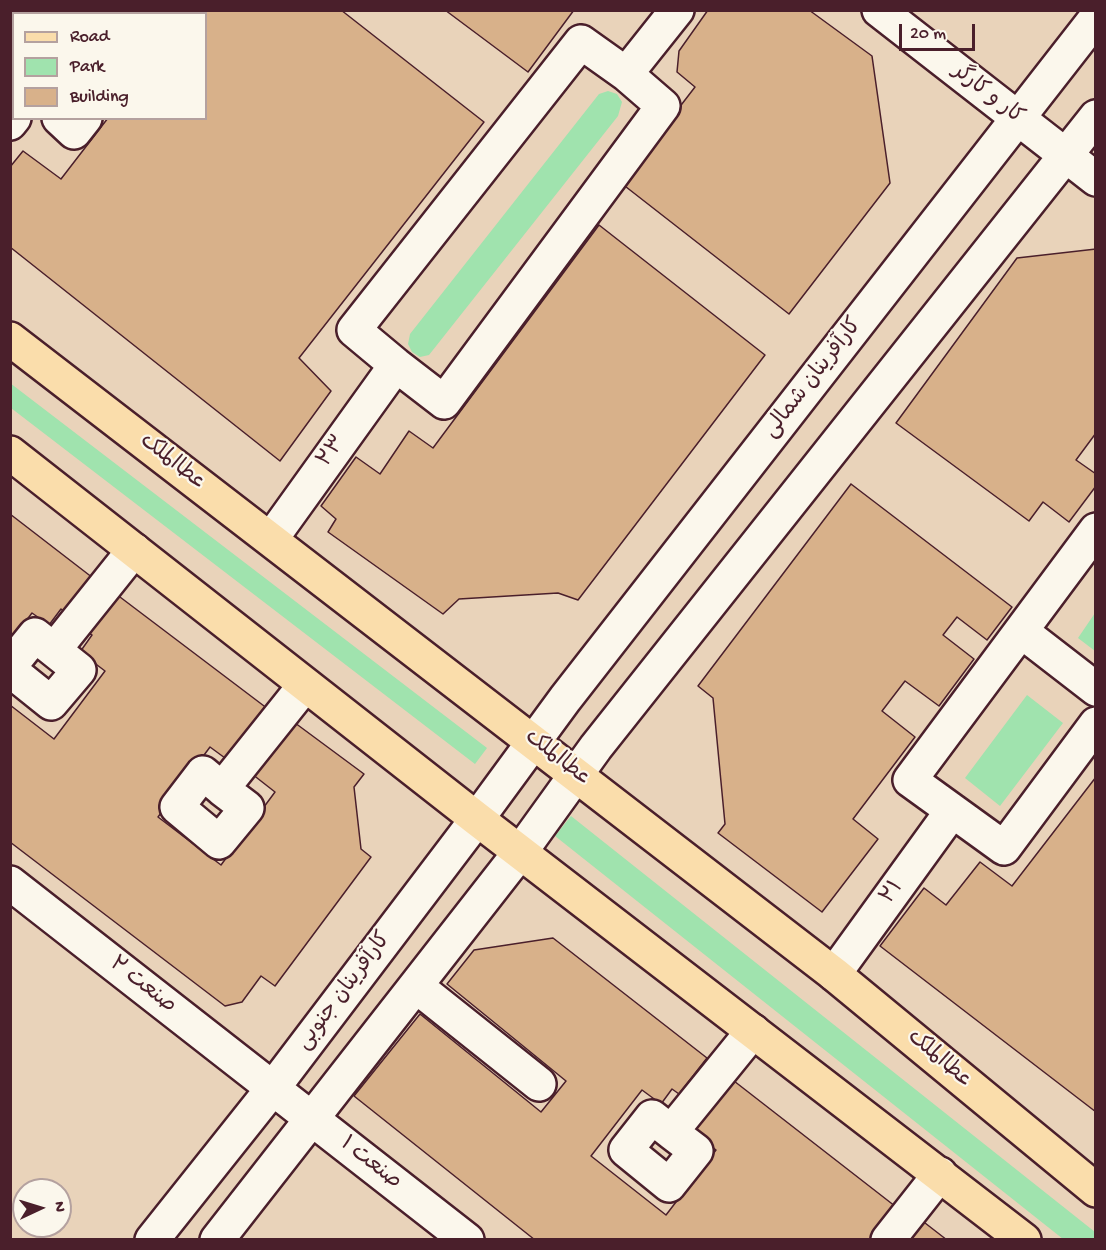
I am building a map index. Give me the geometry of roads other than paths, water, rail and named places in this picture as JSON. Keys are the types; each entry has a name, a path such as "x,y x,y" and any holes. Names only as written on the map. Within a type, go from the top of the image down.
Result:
{"main road":[{"name":"عطاالملک","path":"10,339 834,974 1095,1190"},
{"path":"10,453 477,819 1024,1239"}],"street":[{"path":"626,74 677,10"},
{"name":"کار و کارگر","path":"879,10 1095,179"},
{"name":"کارآفرینان شمالی","path":"534,742 565,699 1095,18"},
{"path":"582,42 626,74 663,106 444,402 354,330 582,42"},
{"path":"217,1239 521,851 576,774 1095,117"},
{"path":"61,120 74,132 83,120"},
{"name":"۲۳","path":"271,539 396,365"},
{"path":"1095,530 910,780 1004,848 1095,724"},
{"path":"54,650 134,550"},
{"path":"1021,631 1095,689"},
{"path":"35,635 54,650 80,670 51,703 10,668 35,635"},
{"path":"222,789 305,685"},
{"name":"کارآفرینان جنوبی","path":"152,1239 273,1088 534,742"},
{"name":"۲۱","path":"834,974 952,811"},
{"name":"صنعت ۲","path":"10,883 273,1088"},
{"path":"416,986 539,1084"},
{"path":"671,1132 753,1031"},
{"name":"صنعت ۱","path":"273,1088 467,1239"},
{"path":"888,1239 940,1174"}]}
